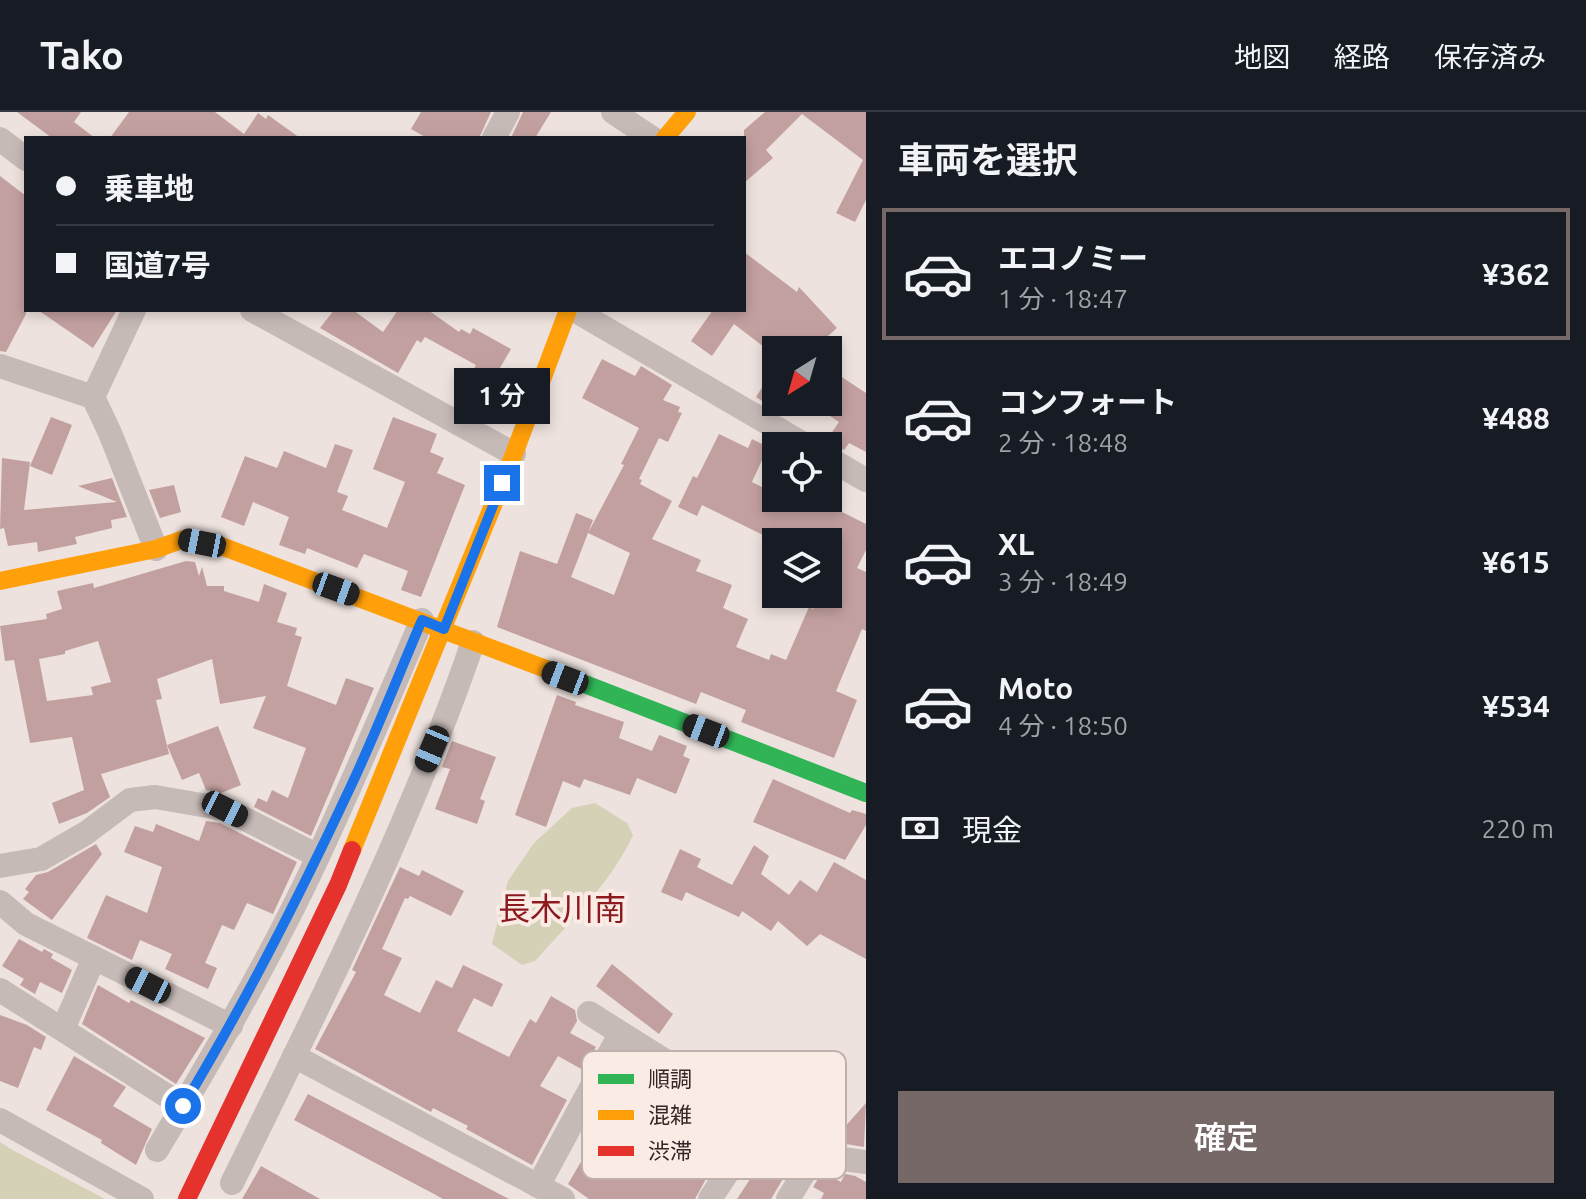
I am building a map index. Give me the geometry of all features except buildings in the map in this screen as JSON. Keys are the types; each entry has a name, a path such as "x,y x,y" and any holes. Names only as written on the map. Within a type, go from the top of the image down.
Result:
{"main road":[{"path":"667,136 687,112"},
{"path":"187,1199 338,885 433,625 514,454 567,312"},
{"path":"0,581 156,549 184,539 221,546 866,793"}],"street":[{"path":"495,136 508,112"},
{"path":"613,112 649,136"},
{"path":"0,139 24,157"},
{"path":"93,397 133,312"},
{"path":"256,312 514,454"},
{"path":"577,312 783,432"},
{"path":"0,366 93,397 156,549"},
{"path":"842,466 866,480"},
{"path":"157,1150 231,1026 433,625"},
{"path":"232,1183 370,895 457,690 473,642"},
{"path":"0,866 41,859 86,833 130,800 155,797 225,809 318,856"},
{"path":"0,902 26,924 231,1026"},
{"path":"63,1029 94,958"},
{"path":"0,990 183,1106"},
{"path":"589,1013 647,1051"},
{"path":"611,1051 620,1034"},
{"path":"294,1056 563,1199"},
{"path":"538,1186 582,1106"},
{"path":"0,1120 142,1199"},
{"path":"846,1159 866,1162"},
{"path":"710,1199 723,1179"},
{"path":"788,1199 800,1179"}],"shaded area":[{"path":"595,803 627,823 633,835 624,853 589,901 535,961 522,965 492,944 508,881 534,843 572,808"},
{"path":"0,1142 9,1148 105,1199 0,1199"}],"traffic: fast":[{"path":"546,669 866,793"}],"traffic: slow":[{"path":"667,136 687,112"},
{"path":"352,850 514,454 567,312"},
{"path":"0,581 156,549 184,539 221,546 546,669"}],"traffic: jam":[{"path":"187,1199 352,850"}],"district":[{"name":"長木川南","path":"562,908"}],"route":[{"path":"183,1106 231,1026 302,891 352,785 422,620 444,629 502,483"}]}
